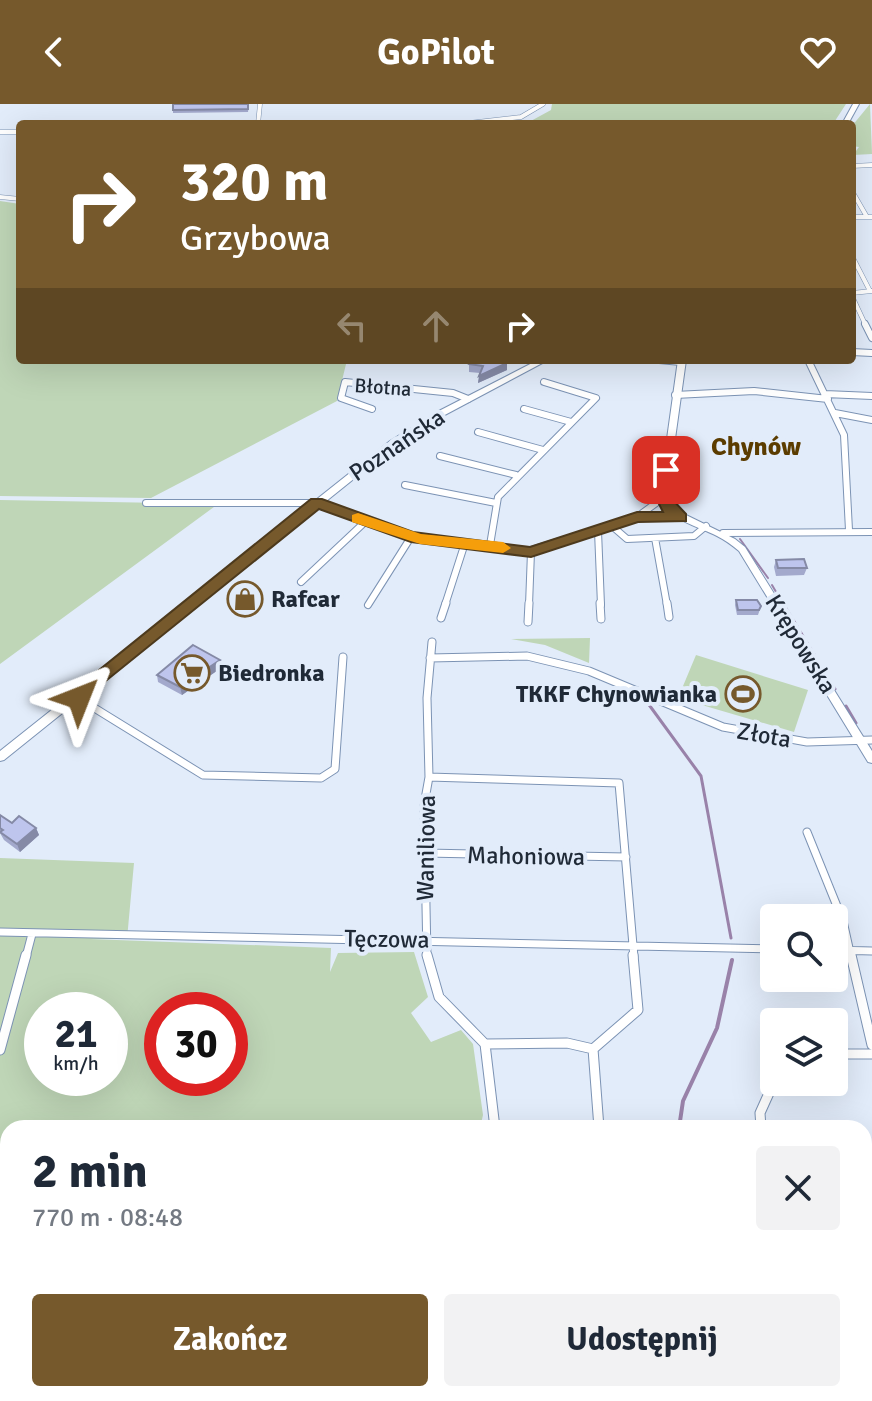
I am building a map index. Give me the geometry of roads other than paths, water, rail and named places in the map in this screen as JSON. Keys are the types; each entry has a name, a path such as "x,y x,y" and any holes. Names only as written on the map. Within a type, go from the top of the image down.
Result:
{"street":[{"path":"495,120 521,117 543,104"},
{"path":"856,197 870,217"},
{"path":"856,263 871,291"},
{"path":"856,303 872,338"},
{"name":"Poznańska","path":"0,757 393,443 532,364"},
{"path":"680,364 663,498 669,509 681,518"},
{"path":"810,364 835,413 847,446 849,530"},
{"name":"Błotna","path":"372,409 341,398 345,382 453,393 468,399"},
{"path":"490,545 496,503 516,475 596,398 544,382"},
{"path":"675,395 780,392 872,396"},
{"path":"524,409 571,422"},
{"path":"835,413 872,420"},
{"path":"478,432 543,450"},
{"path":"440,456 516,475"},
{"path":"405,485 496,503"},
{"path":"146,503 317,503 411,537 531,552 637,517 663,498"},
{"path":"637,517 681,518 723,533 872,532"},
{"path":"301,582 366,521"},
{"path":"612,526 621,538 694,536 706,526"},
{"path":"598,531 601,619"},
{"name":"Krępowska","path":"723,533 746,555 872,759"},
{"path":"368,605 411,537"},
{"path":"655,538 669,617"},
{"path":"441,618 465,543"},
{"path":"528,622 531,552"},
{"name":"Waniliowa","path":"432,642 429,777 424,805 425,940 431,982 439,997 485,1044"},
{"name":"Złota","path":"430,658 527,656 589,671 723,727 807,742 872,740"},
{"path":"75,696 203,775 321,778 335,769 343,657"},
{"path":"429,777 619,783 638,1010 593,1049"},
{"path":"807,832 851,951 872,1045"},
{"name":"Mahoniowa","path":"426,853 626,857"},
{"name":"Tęczowa","path":"0,932 760,949"},
{"path":"0,1050 32,934"},
{"path":"848,951 872,951"},
{"path":"494,1120 485,1044 567,1043 593,1049"},
{"path":"593,1049 598,1120"},
{"path":"848,1054 872,1054"},
{"path":"760,1120 760,1113 768,1096"}],"waterway":[{"path":"740,539 768,578"},
{"path":"772,585 779,597"},
{"path":"784,605 835,689"},
{"path":"647,702 701,776 731,938"},
{"path":"846,706 856,723"},
{"path":"680,1120 683,1101 717,1028 732,960"}],"place":[{"name":"Rafcar","path":"245,599"},
{"name":"Biedronka","path":"192,673"},
{"name":"TKKF Chynowianka","path":"743,694"}],"district":[{"name":"Chynów","path":"756,446"}]}
